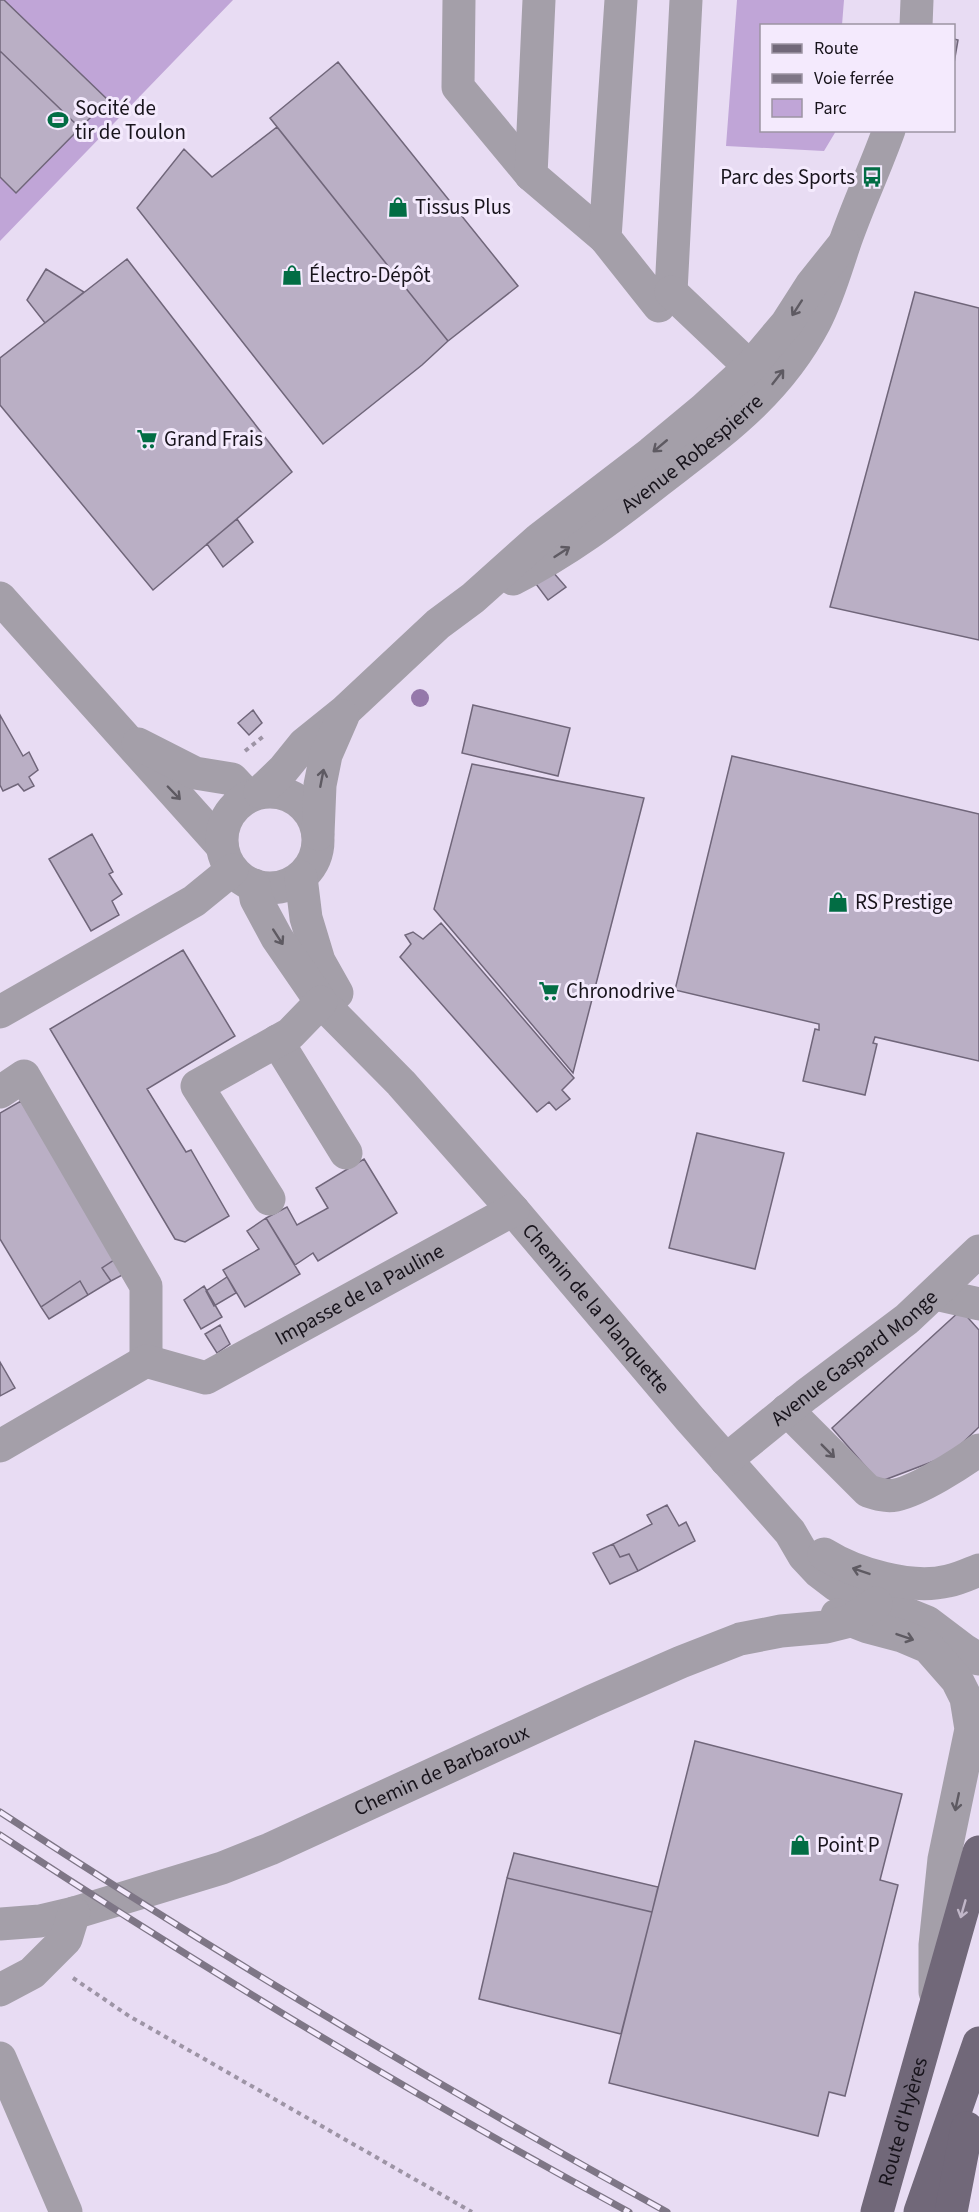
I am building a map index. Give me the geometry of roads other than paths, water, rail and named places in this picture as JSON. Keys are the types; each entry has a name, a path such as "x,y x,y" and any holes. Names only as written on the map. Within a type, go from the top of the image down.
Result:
{"main road":[{"name":"Route d'Hyères","path":"877,2212 979,1852"},
{"name":"Route d'Hyères","path":"886,2212 932,2016"},
{"name":"Route d'Hyères","path":"920,2212 979,2043"},
{"path":"951,2212 979,2064"}],"street":[{"path":"459,0 458,87 531,175 605,238 659,306 671,292 686,0"},
{"path":"531,175 539,0"},
{"path":"605,238 621,0"},
{"path":"916,24 918,0"},
{"name":"Avenue Robespierre","path":"473,598 546,562 593,532 730,427 775,382 815,322 831,288 844,244 888,132"},
{"name":"Avenue Robespierre","path":"254,794 304,744 345,711 438,624 473,598 539,539 651,453 750,367 787,322 812,284 844,244"},
{"path":"671,292 750,367"},
{"name":"Chemin de la Planquette","path":"6,615 121,735 236,867 277,938 321,1002 401,1083 513,1210 819,1572 836,1585 863,1612 927,1622 979,1659"},
{"name":"Avenue Robespierre","path":"318,836 320,785 326,755 345,711"},
{"name":"Chemin de la Planquette","path":"121,735 195,773 232,779 254,794"},
{"path":"276,792 292,797 305,806 314,820 318,836 317,851 301,877 273,888 236,867 222,834 230,812 254,794 276,792"},
{"path":"0,1012 194,901 236,867"},
{"name":"Chemin de la Planquette","path":"301,877 306,918 319,961 336,993 401,1083"},
{"path":"269,1199 197,1086 290,1034 321,1002"},
{"path":"277,1041 346,1153"},
{"path":"0,1092 24,1076 146,1286 146,1361 0,1446"},
{"name":"Impasse de la Pauline","path":"146,1361 206,1378 513,1210"},
{"name":"Avenue Gaspard Monge","path":"726,1460 787,1410 907,1319 979,1251"},
{"path":"935,1294 979,1304"},
{"path":"787,1410 868,1491 881,1495 894,1495 914,1488 979,1450"},
{"name":"Chemin de la Planquette","path":"797,1544 867,1574 893,1580 922,1584 948,1582 979,1570"},
{"path":"863,1612 902,1636 927,1647 957,1680 966,1698 970,1715 969,1745 944,1859 935,1945 932,2016"},
{"name":"Chemin de Barbaroux","path":"0,1924 40,1921 74,1913 222,1868 270,1849 592,1701 740,1639 781,1630 826,1627 863,1612"},
{"path":"0,1990 32,1973 66,1939 74,1913"},
{"path":"0,2058 66,2212"}],"railway":[{"path":"0,1812 164,1917 413,2068 667,2212"},
{"path":"0,1835 154,1934 310,2030 469,2123 629,2212"}],"place":[{"name":"Socité de tir de Toulon","path":"58,120"},
{"name":"Parc des Sports","path":"872,177"},
{"name":"Tissus Plus","path":"398,207"},
{"name":"Électro-Dépôt","path":"292,275"},
{"name":"Grand Frais","path":"147,439"},
{"name":"RS Prestige","path":"838,902"},
{"name":"Chronodrive","path":"549,991"},
{"name":"Point P","path":"800,1845"}]}
